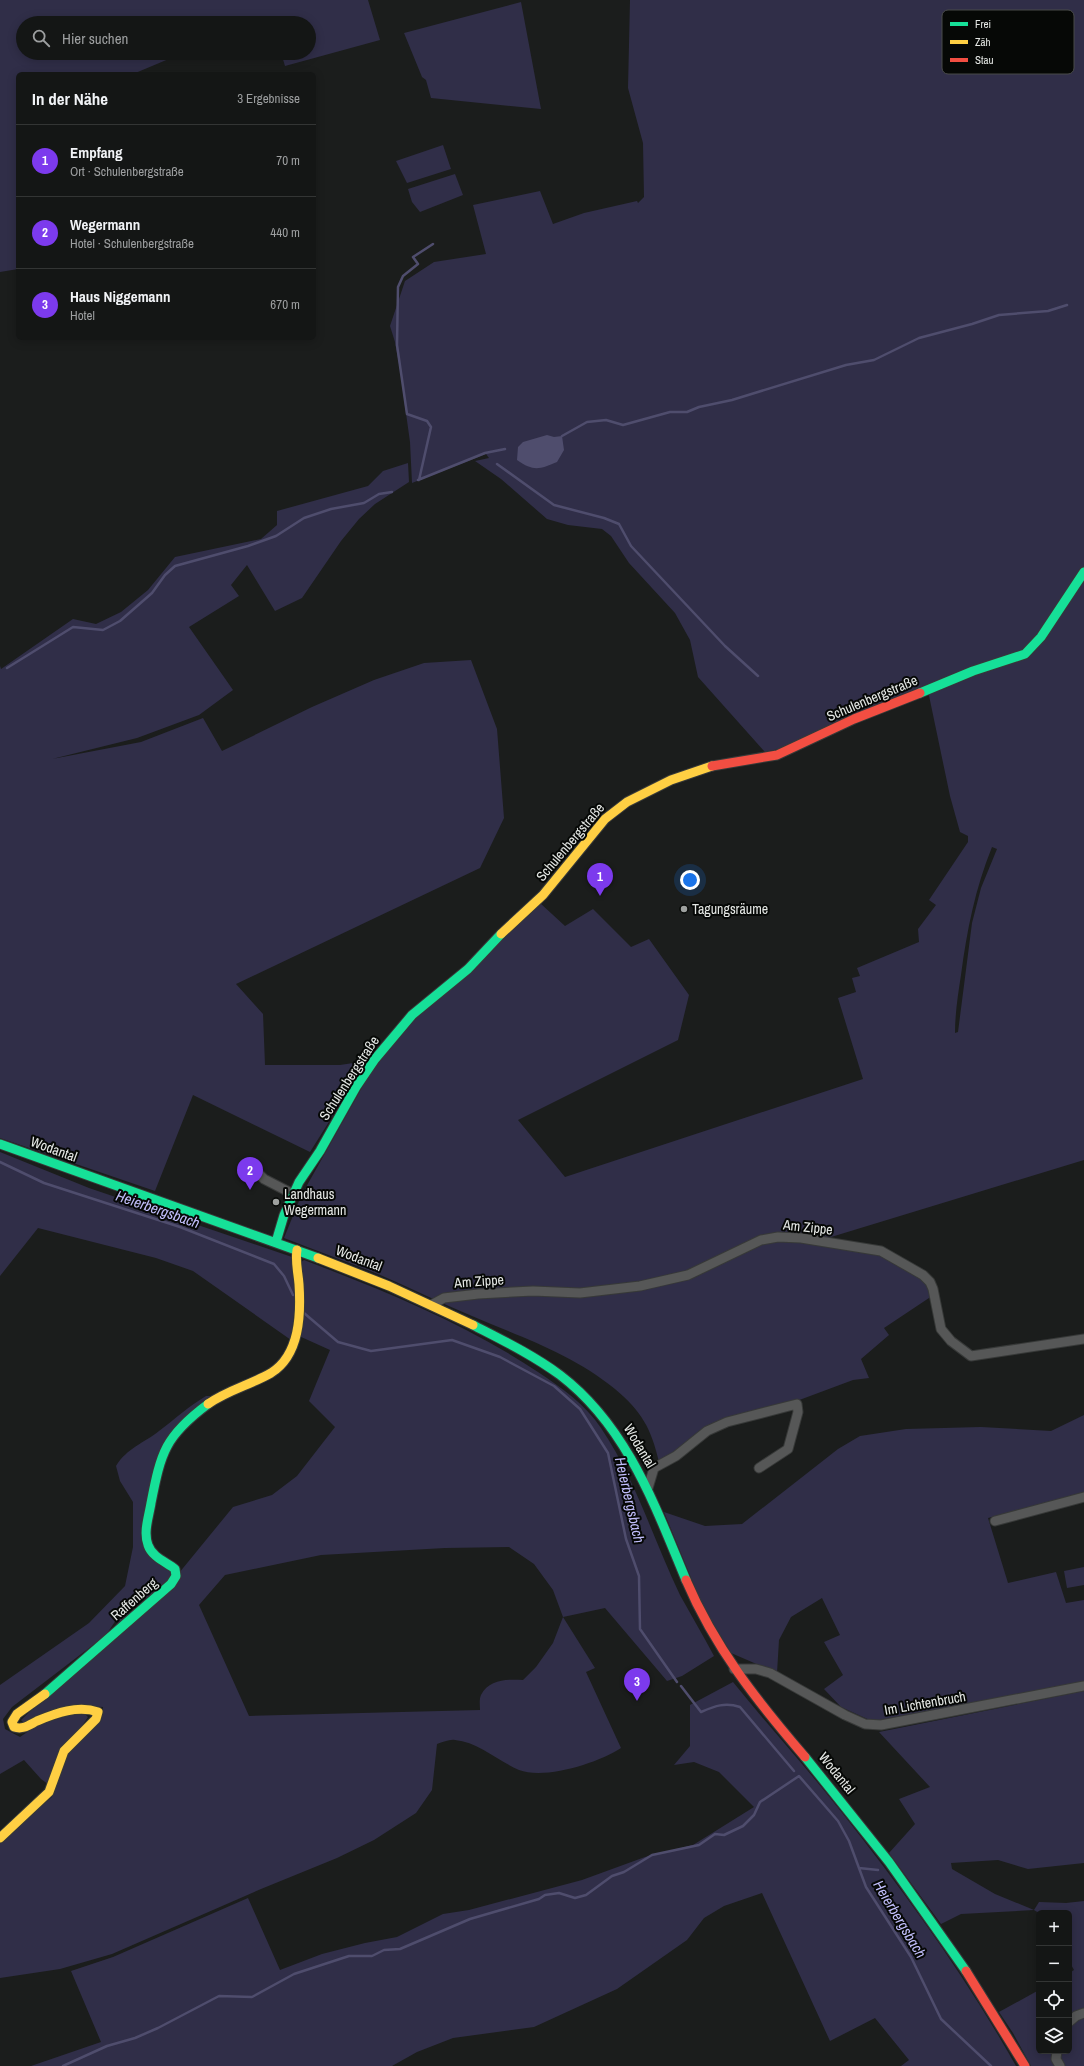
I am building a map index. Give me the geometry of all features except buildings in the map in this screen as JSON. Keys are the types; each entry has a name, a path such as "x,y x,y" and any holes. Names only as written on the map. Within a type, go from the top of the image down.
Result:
{"street":[{"name":"Schulenbergstraße","path":"276,1242 293,1194 320,1151 356,1087 397,1031 412,1015 468,969 494,941 543,895 568,867 605,818 616,810 671,780 714,765 777,755 854,719 973,671 1025,654 1041,637 1084,572"},
{"name":"Wodantal","path":"0,1144 365,1274 433,1304 526,1353 567,1380 592,1403 608,1421 628,1451 648,1488 690,1591 708,1628 734,1669 767,1712 840,1798 908,1888 989,2006 1026,2066"},
{"path":"253,1168 264,1180 293,1194"},
{"name":"Am Zippe","path":"433,1304 444,1298 478,1294 534,1292 580,1293 640,1286 688,1274 746,1246 761,1240 778,1236 801,1238 881,1251 907,1264 930,1282 933,1289 941,1329 951,1341 971,1356 1084,1339"},
{"name":"Raffenberg","path":"0,1838 49,1792 61,1755 88,1725 96,1719 98,1712 93,1709 67,1711 40,1719 21,1729 14,1726 12,1722 17,1714 53,1688 171,1584 176,1576 175,1569 151,1551 147,1539 156,1476 162,1455 172,1435 210,1403 232,1390 261,1378 283,1363 294,1342 299,1310 297,1250"},
{"name":"Wodantal","path":"648,1488 654,1468 676,1456 706,1431 728,1422 797,1404 798,1412 788,1449 759,1468"},
{"path":"995,1521 1084,1497"},
{"name":"Im Lichtenbruch","path":"734,1669 756,1669 770,1673 845,1716 865,1724 882,1725 1084,1686"},
{"path":"1072,2019 1084,2013"},
{"path":"1057,2054 1056,2059 1060,2066"}],"shaded area":[{"path":"0,0 368,0 380,40 316,58 316,16 16,16 16,60 166,60 138,72 16,72 16,269 0,272"},
{"path":"630,0 1084,0 1084,1160 818,1241 870,1251 894,1260 905,1266 925,1282 930,1289 932,1296 884,1328 889,1335 861,1359 869,1378 853,1380 794,1402 726,1419 659,1462 653,1439 639,1413 615,1389 582,1366 546,1347 460,1311 378,1274 284,1238 301,1196 378,1059 399,1033 540,903 565,926 593,909 631,947 649,939 689,995 678,1040 518,1120 565,1177 863,1079 838,998 856,992 852,978 860,976 857,968 919,942 918,929 936,905 929,900 968,842 968,836 960,832 950,796 927,686 793,746 765,752 698,677 690,640 675,613 629,563 611,536 602,529 568,525 547,519 501,479 475,461 489,458 486,454 412,483 410,442 400,370 395,342 390,326 405,281 434,262 486,254 473,205 540,191 553,224 584,213 637,201 638,203 644,197 643,143 628,88","holes":["992,847 997,849 981,888 972,923 958,1032 955,1033 959,989 972,910"]},
{"path":"521,2 541,109 431,98 426,80 422,77 404,33"},
{"path":"283,60 307,60 285,66"},
{"path":"443,145 451,169 407,183 396,161"},
{"path":"455,174 463,195 420,212 412,202 408,189"},
{"path":"547,435 554,437 562,436 564,450 557,462 541,468 533,468 517,460 518,447 523,442"},
{"path":"408,463 409,482 375,504 359,519 341,541 302,598 275,611 247,565 231,585 239,596 189,627 233,690 199,715 137,738 52,759 141,742 203,718 222,751 312,707 374,680 424,663 471,660 497,729 504,818 480,868 236,984 263,1014 265,1065 340,1065 373,1060 349,1090 310,1152 193,1095 155,1191 0,1138 0,666 1,669 73,619 96,624 121,612 148,590 175,557 261,539 277,525 277,511 368,486 383,471"},
{"path":"0,1152 89,1188 292,1257 297,1288 291,1340 193,1271 156,1258 38,1228 0,1276"},
{"path":"304,1260 395,1296 454,1324 511,1355 538,1372 564,1390 588,1411 601,1428 624,1468 680,1595 714,1656 682,1676 667,1681 605,1608 563,1617 595,1668 586,1672 621,1748 599,1759 571,1768 543,1773 530,1773 519,1770 480,1748 463,1741 451,1740 437,1744 432,1790 416,1813 374,1840 337,1858 261,1889 112,1954 60,1969 0,1978 0,1841 52,1797 65,1757 101,1721 103,1707 70,1705 24,1723 21,1720 109,1636 120,1619 150,1599 179,1573 233,1507 272,1495 297,1476 335,1427 309,1401 330,1350 299,1336 300,1263","holes":["509,1547 534,1564 553,1590 563,1617 553,1643 536,1667 523,1680 499,1681 489,1686 484,1690 480,1697 480,1710 249,1716 199,1605 225,1575 321,1555 445,1548"]},
{"path":"206,1396 215,1396 171,1434 145,1545 176,1575 148,1597 118,1617 106,1635 12,1707 3,1719 5,1729 20,1737 39,1724 70,1715 85,1714 88,1717 62,1755 52,1787 41,1779 24,1760 0,1774 0,1685 89,1623 125,1586 133,1547 133,1502 120,1481 116,1466 130,1450"},
{"path":"1084,1415 1084,1494 988,1518 1008,1583 1056,1572 1066,1603 1084,1600 1084,1683 874,1722 841,1707 824,1689 843,1675 824,1642 840,1635 822,1598 791,1617 779,1640 777,1673 731,1653 703,1607 664,1512 705,1526 742,1524 838,1449 860,1436 906,1429 981,1427 1051,1431"},
{"path":"1084,1567 1084,1585 1067,1588 1064,1571"},
{"path":"733,1682 830,1797 890,1875 956,1968 977,2000 1016,2066 901,2066 909,2060 875,2018 830,2041 762,1893 724,1906 704,1918 687,1940 617,1989 534,2027 453,2038 417,2052 392,2066 31,2066 101,2042 71,1971 113,1957 248,1898 280,1970 322,1954 365,1943 397,1937 443,1914 469,1910 582,1880 645,1857 693,1845 754,1807 719,1772 694,1762 674,1765 690,1746 690,1705"},
{"path":"1084,1691 1084,1863 1028,1869 998,1860 951,1863 952,1869 995,1894 1034,1910 961,1914 941,1924 889,1853 915,1824 899,1799 930,1787 879,1732"},
{"path":"1084,1901 1084,2011 1072,2017 1072,1971 1074,1970 1072,1966 1072,1910 1036,1911 1034,1910 1039,1902 1066,1903"},
{"path":"1036,1992 1036,2054 1055,2054 1057,2066 1031,2066 1013,2033 999,2012"},
{"path":"1084,2016 1084,2066 1062,2066 1059,2059 1060,2054 1072,2054 1072,2023"}],"waterway":[{"path":"419,480 431,427 427,421 407,414 397,345 398,287 403,276 418,264 413,257 433,244"},
{"path":"562,436 587,422 606,420 623,425 670,412 687,412 699,407 732,400 846,365 874,360 919,338 999,315 1048,311 1067,305"},
{"path":"418,480 485,453 505,449"},
{"path":"497,464 554,505 604,518 619,524 631,546 725,646 758,676"},
{"path":"7,668 73,627 103,630 120,621 152,593 165,575 175,566 248,546 276,536 304,518 331,509 364,503 379,494 392,492"},
{"name":"Heierbergsbach","path":"0,1162 44,1183 180,1227 274,1264 284,1276 293,1295"},
{"name":"Heierbergsbach","path":"304,1313 338,1342 371,1351 452,1340 500,1357 554,1386 580,1409 608,1453 626,1539 639,1576 640,1629 677,1682"},
{"name":"Heierbergsbach","path":"681,1686 701,1712 720,1705 740,1707 794,1771"},
{"path":"63,2066 107,2046 135,2038 158,2028 219,1996 252,1997 294,1974 349,1956 372,1956 384,1950 400,1949 470,1919 539,1899 545,1895 559,1893 575,1898 586,1895 612,1876 624,1872 652,1855 699,1845 715,1834 724,1835 743,1826 754,1815 760,1802 799,1776 838,1821 849,1841 866,1887 911,1957 941,2019 991,2066"},
{"path":"859,1868 878,1870"}],"traffic: fast":[{"path":"920,693 973,671 1025,654 1041,637 1084,572"},
{"path":"276,1242 284,1215 299,1182 320,1151 356,1087 375,1059 412,1015 468,969 501,934"},
{"path":"0,1144 318,1258"},
{"path":"473,1325 528,1354 560,1375 583,1395 604,1418 621,1443 650,1496 686,1580"},
{"path":"45,1694 171,1584 176,1576 175,1569 156,1556 150,1549 146,1529 158,1471 167,1446 182,1426 208,1404"},
{"path":"805,1757 889,1862 966,1971"}],"traffic: slow":[{"path":"501,934 543,895 605,819 627,802 671,780 712,766"},
{"path":"208,1404 223,1395 271,1373 281,1365 288,1356 297,1333 299,1321 300,1296 296,1262 297,1250"},
{"path":"318,1258 389,1286 473,1325"},
{"path":"0,1838 49,1792 64,1751 96,1719 98,1712 83,1709 52,1715 23,1727 14,1727 12,1722 17,1714 45,1694"}],"traffic: jam":[{"path":"712,766 777,755 854,719 920,693"},
{"path":"686,1580 697,1605 738,1673 805,1757"},
{"path":"966,1971 1025,2066"}],"place":[{"name":"Empfang","path":"600,896"},
{"name":"Tagungsräume","path":"684,909"},
{"name":"Wegermann","path":"250,1190"},
{"name":"Landhaus Wegermann","path":"276,1202"},
{"name":"Haus Niggemann","path":"637,1701"}]}
